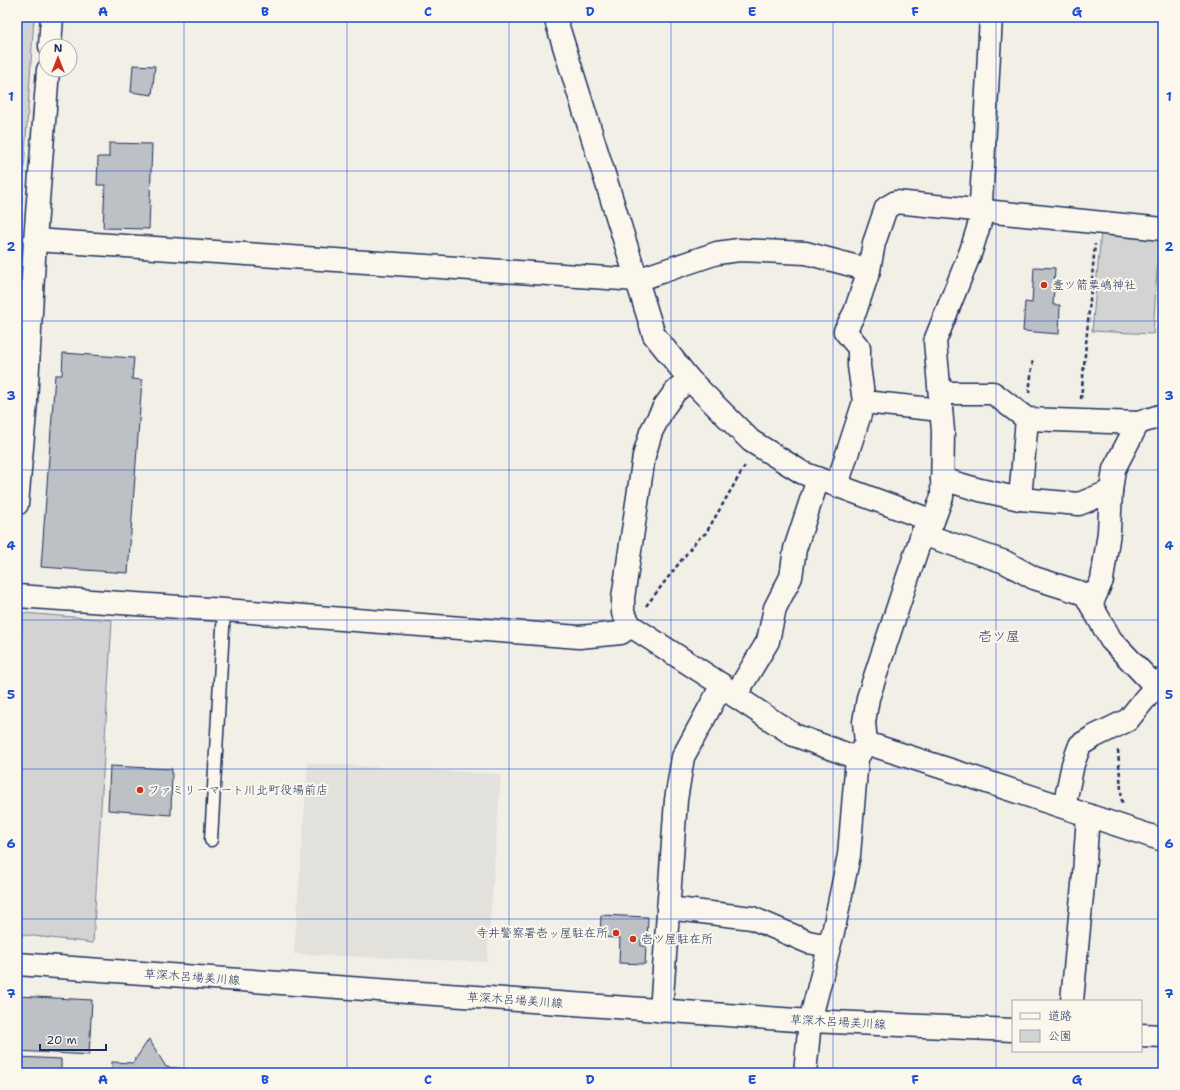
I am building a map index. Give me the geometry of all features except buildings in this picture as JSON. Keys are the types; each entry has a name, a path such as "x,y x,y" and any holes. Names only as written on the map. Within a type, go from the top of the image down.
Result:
{"street":[{"path":"51,38 52,17"},
{"path":"555,17 654,335 689,379 751,441 803,473 828,482 1006,562 1034,578 1085,594 1111,640 1159,683 1128,720 1080,745 1073,764 1064,807"},
{"path":"805,1073 810,1021 834,928 848,855 868,698 928,528 942,497 943,432 935,341 971,251 980,222 991,17"},
{"path":"17,504 26,402 35,240 47,78"},
{"path":"661,1011 676,800 683,757 729,691 768,641 774,608 791,577 795,549 828,482 864,402 859,366 859,348 845,331 855,312 868,270 874,243 886,208 896,202 1163,229"},
{"path":"35,240 637,280 718,253 739,250 806,253 868,270"},
{"path":"689,379 675,392 664,408 651,432 644,456 623,598 623,613 631,626 794,734 1064,807 1163,840"},
{"path":"864,402 940,402 992,392 1027,419 1138,423 1163,415"},
{"path":"1020,499 1027,419"},
{"path":"1091,605 1102,580 1109,532 1111,491 1114,469 1138,423"},
{"path":"942,479 980,490 1020,499 1079,504 1111,491"},
{"path":"17,596 579,637 620,633 631,626"},
{"path":"1072,1000 1088,815"},
{"path":"668,908 752,918 808,942 829,946"},
{"name":"草深木呂場美川線","path":"17,964 810,1021 1012,1030"},
{"path":"1142,1035 1163,1036"}],"lane":[{"path":"211,840 224,610"}],"path":[{"path":"1079,421 1097,222"},
{"path":"1027,419 1033,359"},
{"path":"631,626 697,540 706,533 757,444"},
{"path":"1117,725 1123,827"}],"shaded area":[{"path":"308,763 501,774 487,962 294,954"}],"green space":[{"path":"17,17 34,17 19,245 17,245"},
{"path":"1101,232 1159,238 1153,334 1092,331"},
{"path":"23,613 112,620 93,943 17,934 17,720"}],"place":[{"name":"壹ツ箭粟嶋神社","path":"1044,285"},
{"name":"ファミリーマート川北町役場前店","path":"140,790"},
{"name":"寺井警察署壱ッ屋駐在所","path":"616,933"},
{"name":"壱ツ屋駐在所","path":"633,939"}],"district":[{"name":"壱ツ屋","path":"999,636"}]}
